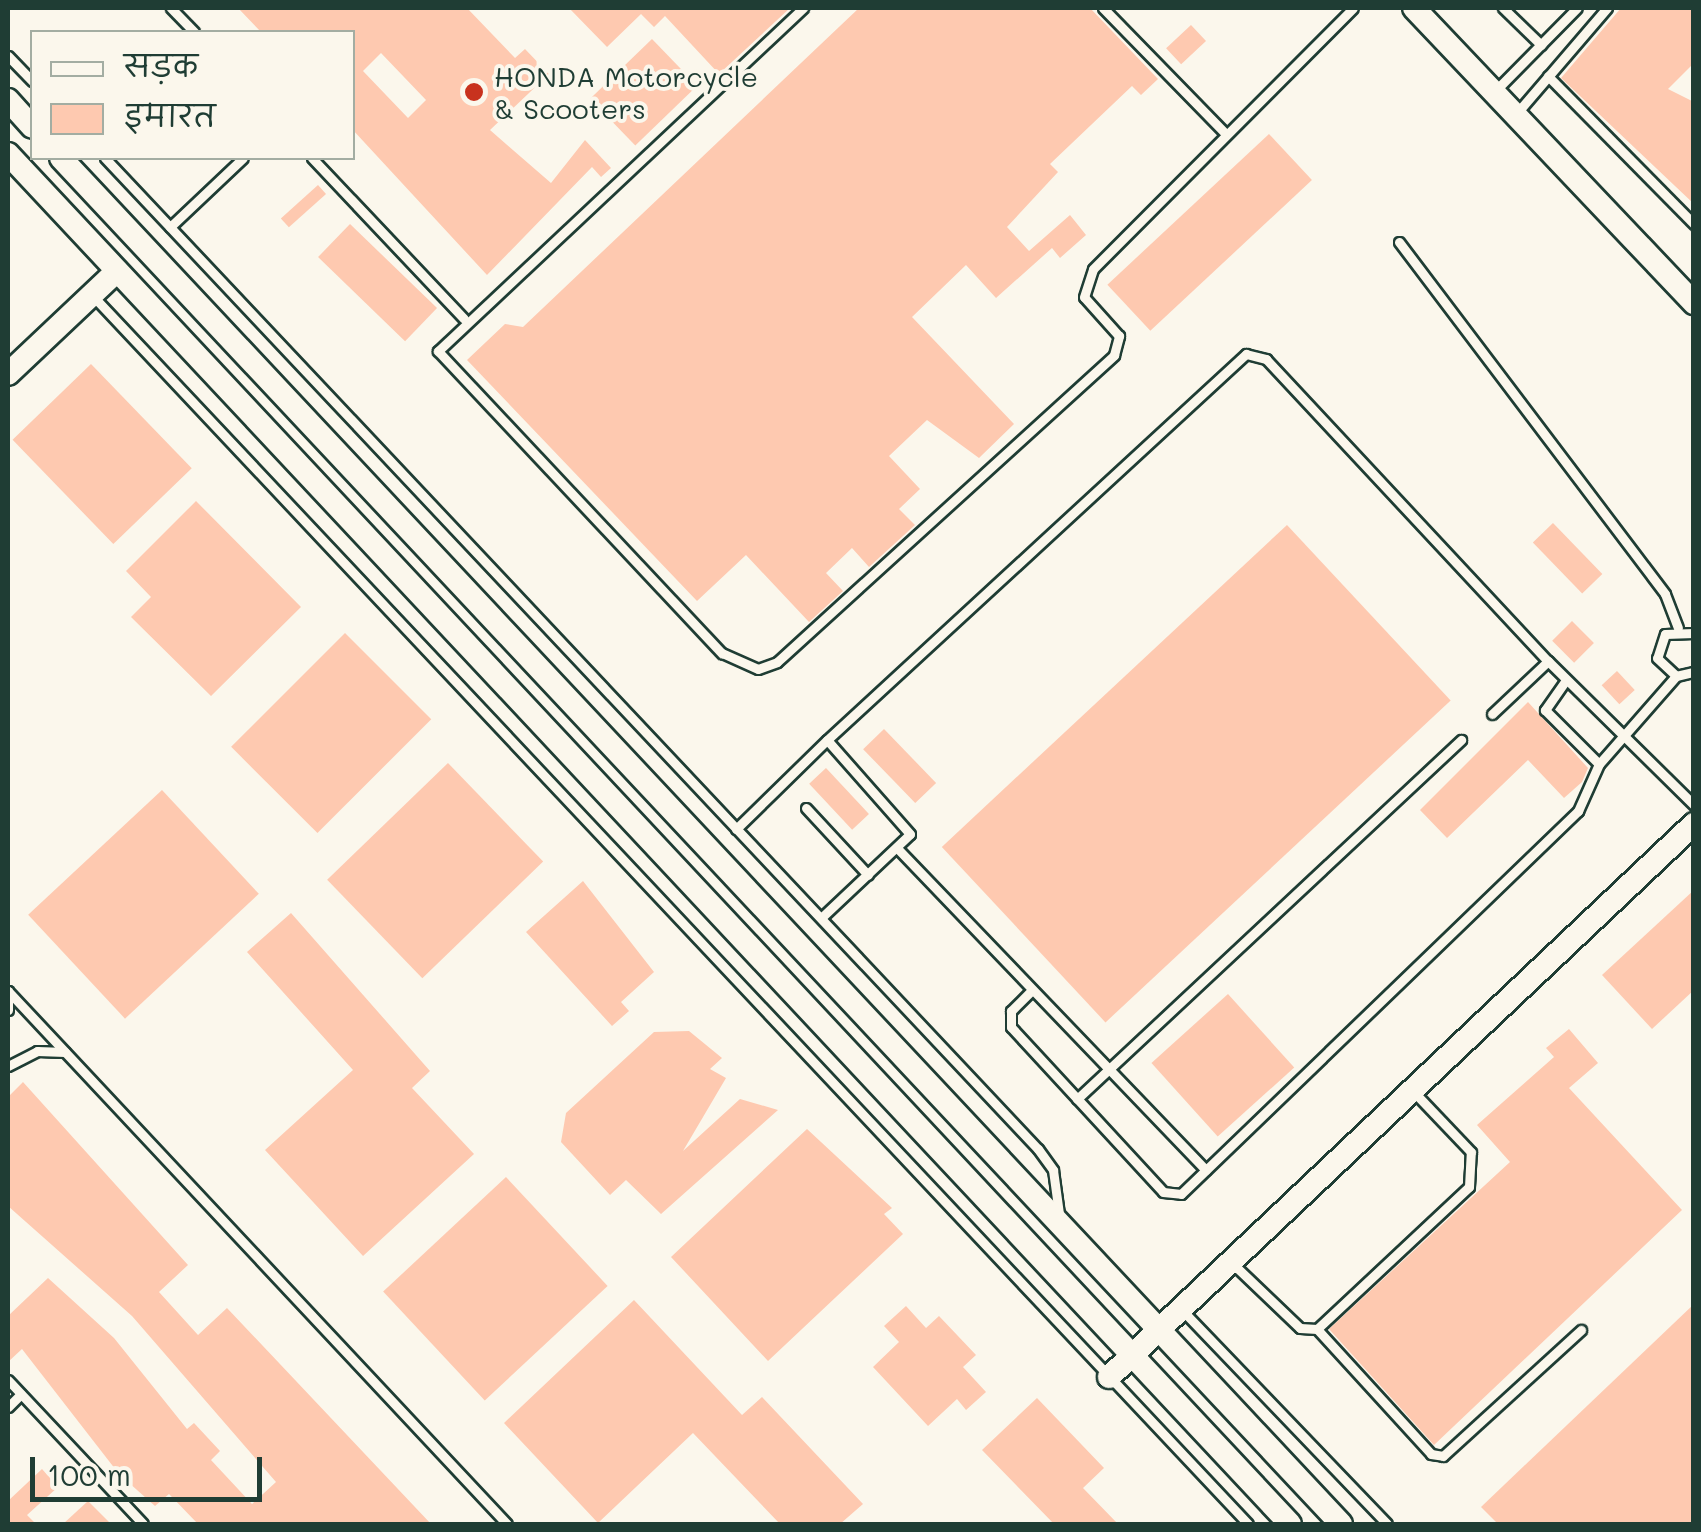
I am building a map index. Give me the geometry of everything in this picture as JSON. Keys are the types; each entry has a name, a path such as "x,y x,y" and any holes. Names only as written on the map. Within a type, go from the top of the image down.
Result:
{"street":[{"path":"1414,8 1690,292"},
{"path":"8,100 30,125"},
{"path":"8,154 1290,1524"},
{"path":"63,160 1342,1524"},
{"path":"8,374 117,271"},
{"path":"1110,1377 1694,824"}],"lane":[{"path":"171,8 192,30"},
{"path":"803,8 464,318 441,344 445,368 722,653 758,669 1114,355 1119,336 1088,305 1084,281 1223,131 1353,8"},
{"path":"1103,8 1223,131"},
{"path":"1503,8 1541,45"},
{"path":"1494,92 1578,8"},
{"path":"1516,114 1607,8"},
{"path":"8,56 30,79"},
{"path":"1548,76 1694,224"},
{"path":"107,160 1038,1149 1052,1170 1060,1225"},
{"path":"170,227 241,160"},
{"path":"314,160 464,318"},
{"path":"1400,242 1665,594 1678,628 1694,634"},
{"path":"92,294 1248,1524"},
{"path":"736,828 1246,354 1266,359 1566,680 1694,806"},
{"path":"1676,676 1664,670 1657,645 1678,628"},
{"path":"1492,714 1548,661"},
{"path":"1032,990 1010,1012 1011,1026 1163,1192 1181,1194 1578,811 1599,764 1676,676 1694,672"},
{"path":"1566,680 1545,710 1599,764"},
{"path":"821,918 897,848 907,826 828,740"},
{"path":"1077,1099 1462,740"},
{"path":"806,808 868,875"},
{"path":"897,848 1206,1170"},
{"path":"8,991 8,1010"},
{"path":"8,991 507,1524"},
{"path":"8,1066 38,1051 66,1052"},
{"path":"1317,1329 1476,1175 1471,1152 1412,1090"},
{"path":"1230,1262 1300,1328 1317,1329 1431,1454 1443,1456 1581,1330"},
{"path":"1181,1308 1387,1524"},
{"path":"8,1380 143,1524"},
{"path":"8,1407 21,1394"}],"building":[{"path":"238,8 467,8 515,58 525,49 549,74 490,130 551,183 585,140 611,168 601,177 592,167 487,275 355,132 355,30 259,30","holes":["381,53 426,100 408,118 363,71"]},
{"path":"569,8 790,8 719,74 665,16 654,27 641,14 607,47"},
{"path":"859,8 1090,8 1158,79 1141,95 1132,86 1050,164 1058,172 1007,227 1029,251 1070,215 1086,235 1060,258 1052,248 996,298 966,265 912,317 1014,424 979,458 927,420 889,456 920,489 899,509 915,525 869,567 852,548 826,573 843,591 809,622 746,555 697,601 467,360 505,324 523,327"},
{"path":"1621,8 1694,8 1694,63 1668,89 1694,102 1694,204 1561,78"},
{"path":"1191,25 1206,41 1181,64 1166,48"},
{"path":"652,39 697,86 635,145 590,99"},
{"path":"1269,134 1312,180 1150,331 1107,285"},
{"path":"318,185 326,194 289,227 281,218"},
{"path":"350,224 437,308 405,341 318,257"},
{"path":"91,364 192,468 113,544 13,440"},
{"path":"196,501 301,607 211,696 131,617 151,597 126,571"},
{"path":"1553,523 1602,574 1582,594 1533,542"},
{"path":"1287,525 1451,701 1105,1022 942,847"},
{"path":"1572,621 1594,643 1574,663 1552,641"},
{"path":"345,633 431,719 317,833 231,747"},
{"path":"1617,671 1635,690 1619,704 1602,685"},
{"path":"1528,702 1588,768 1582,782 1564,798 1528,760 1447,838 1420,810"},
{"path":"884,729 936,783 915,803 863,749"},
{"path":"448,763 543,862 422,978 327,880"},
{"path":"826,768 869,814 852,830 809,784"},
{"path":"162,790 259,894 125,1019 28,915"},
{"path":"583,881 654,972 621,1002 629,1011 612,1026 526,932"},
{"path":"1694,890 1694,990 1652,1029 1602,975"},
{"path":"291,913 430,1071 412,1088 474,1154 363,1256 265,1150 353,1070 247,952"},
{"path":"1228,994 1294,1068 1218,1136 1151,1063"},
{"path":"1569,1029 1598,1063 1569,1088 1682,1210 1434,1445 1329,1329 1510,1162 1477,1125 1554,1057 1546,1048"},
{"path":"689,1031 722,1058 710,1069 726,1078 683,1151 740,1099 778,1110 661,1214 626,1180 610,1195 561,1142 566,1113 654,1032"},
{"path":"23,1082 188,1265 159,1292 198,1335 227,1308 431,1524 198,1524 169,1494 155,1506 119,1474 22,1349 8,1362 8,1316 48,1278 114,1338 187,1429 194,1423 220,1451 211,1460 252,1504 276,1482 132,1316 8,1206 8,1097"},
{"path":"807,1129 892,1208 884,1214 903,1234 768,1361 671,1257"},
{"path":"506,1177 608,1286 485,1401 383,1292"},
{"path":"634,1300 742,1415 762,1397 863,1504 840,1524 780,1524 693,1433 598,1523 504,1423"},
{"path":"1694,1304 1694,1524 1498,1524 1481,1507"},
{"path":"906,1306 926,1328 939,1316 976,1355 963,1367 986,1392 966,1410 957,1399 928,1426 873,1367 899,1342 884,1326"},
{"path":"1037,1398 1104,1468 1083,1488 1118,1524 1054,1524 982,1450"},
{"path":"42,1469 58,1487 27,1515 36,1524 8,1524 8,1501"},
{"path":"88,1501 111,1524 63,1524"}],"place":[{"name":"HONDA Motorcycle & Scooters","path":"474,92"}]}
